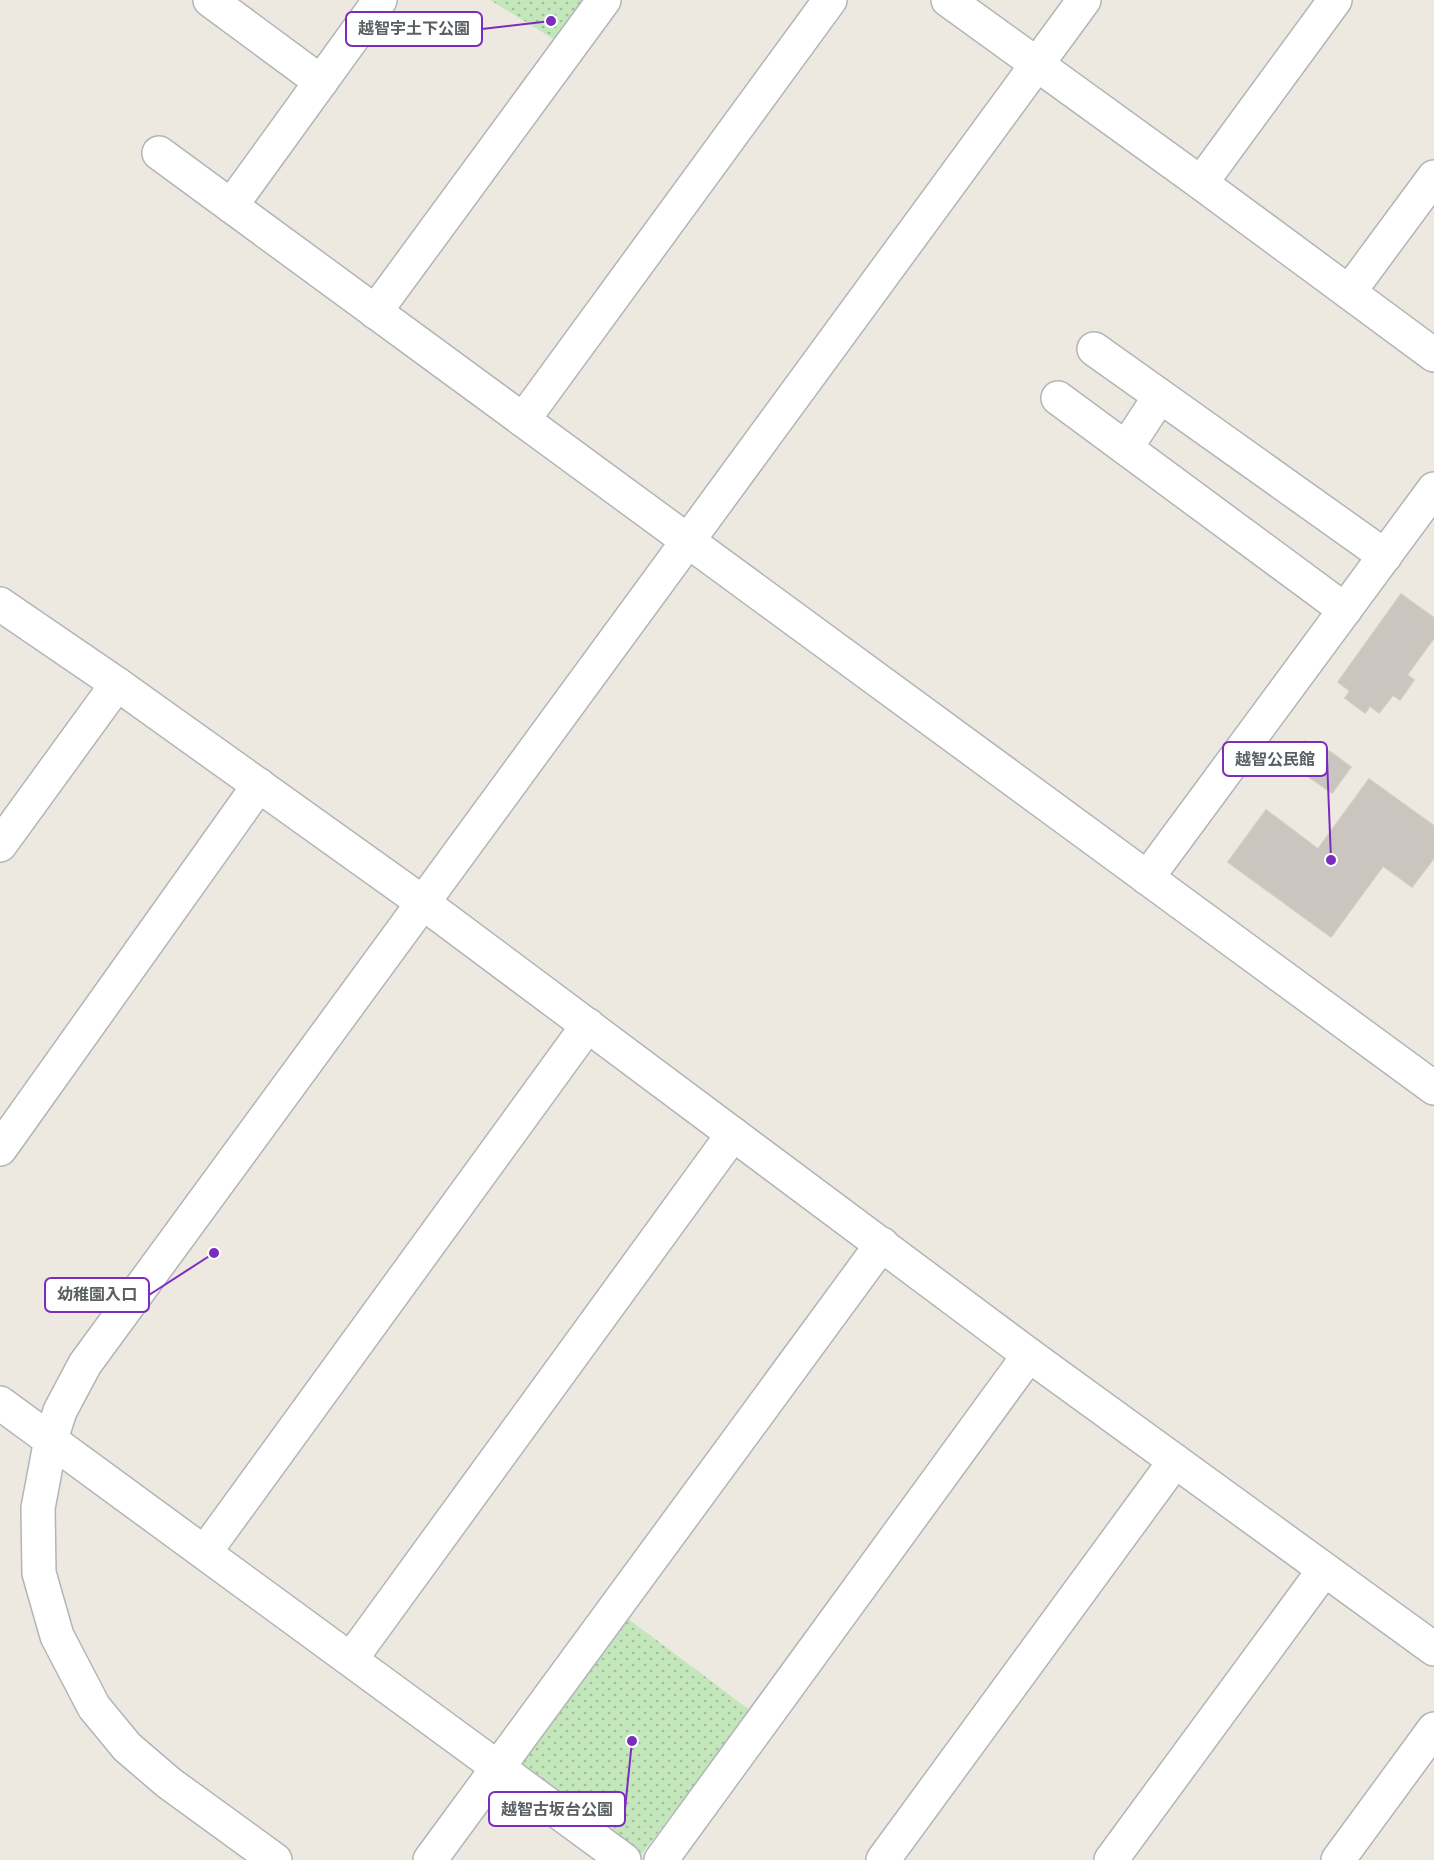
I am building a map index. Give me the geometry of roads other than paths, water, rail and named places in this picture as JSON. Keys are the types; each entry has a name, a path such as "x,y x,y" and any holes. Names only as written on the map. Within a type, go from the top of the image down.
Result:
{"street":[{"path":"210,0 321,82"},
{"path":"231,206 380,0"},
{"path":"375,312 604,0"},
{"path":"523,420 830,0"},
{"path":"948,0 1434,355"},
{"path":"275,1860 169,1783 127,1747 94,1707 57,1635 39,1573 38,1508 51,1439 60,1411 85,1364 1084,0"},
{"path":"1201,183 1335,0"},
{"path":"159,153 1434,1088"},
{"path":"1349,292 1434,177"},
{"path":"1094,349 1384,556"},
{"path":"1126,448 1160,396"},
{"path":"1058,398 1345,610"},
{"path":"1148,878 1434,489"},
{"path":"0,604 117,684 422,902 1029,1355 1434,1649"},
{"path":"0,845 117,684"},
{"path":"0,1149 259,786"},
{"path":"205,1552 588,1025"},
{"path":"351,1659 733,1134"},
{"path":"430,1860 882,1244"},
{"path":"661,1860 1029,1355"},
{"path":"0,1402 624,1860"},
{"path":"883,1860 1175,1461"},
{"path":"1111,1860 1324,1570"},
{"path":"1338,1860 1434,1729"}],"place":[{"name":"越智宇土下公園","path":"551,21"},
{"name":"越智公民館","path":"1331,860"},
{"name":"幼稚園入口","path":"214,1253"},
{"name":"越智古坂台公園","path":"632,1741"}]}
